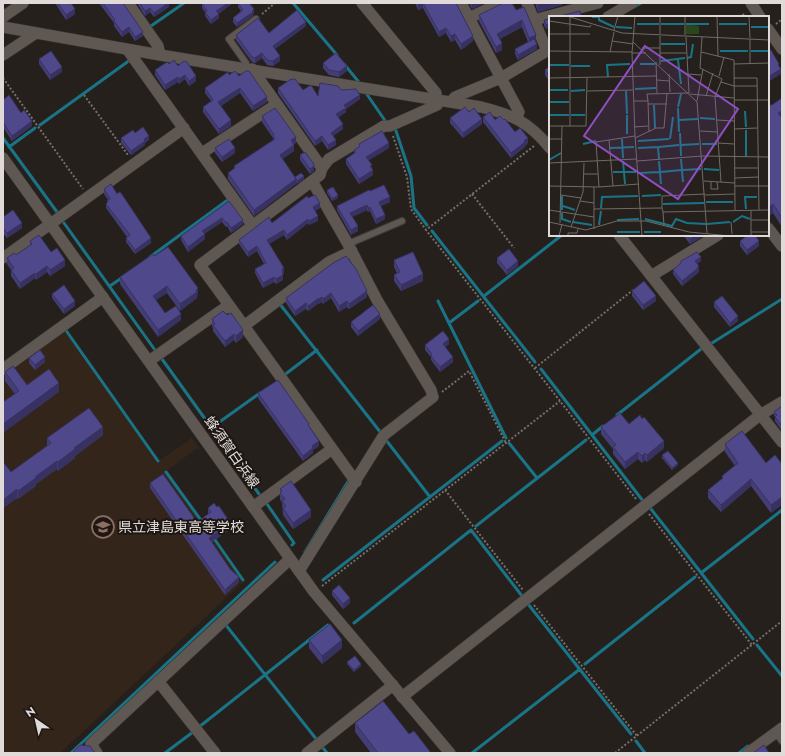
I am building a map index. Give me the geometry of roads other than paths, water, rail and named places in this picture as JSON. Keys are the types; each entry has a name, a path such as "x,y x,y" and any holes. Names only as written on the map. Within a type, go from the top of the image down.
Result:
{"street":[{"path":"3,17 23,3"},
{"path":"128,3 158,46 160,55"},
{"path":"356,482 200,265 320,175 322,168 329,159 384,126 390,126 437,105 436,93 362,3"},
{"path":"461,3 519,112 516,118"},
{"path":"469,18 500,3"},
{"path":"451,102 455,97 502,78 548,50 527,3"},
{"path":"549,16 598,3 602,16"},
{"path":"610,16 632,3"},
{"path":"750,3 759,16"},
{"path":"534,20 549,16"},
{"path":"3,27 160,55 481,107 501,112 516,118 527,125 549,147"},
{"path":"769,30 782,49"},
{"path":"3,55 36,33"},
{"path":"127,49 253,226"},
{"path":"249,69 277,104 322,168"},
{"path":"202,153 277,104"},
{"path":"3,258 184,128"},
{"name":"蜂須賀白浜線","path":"3,158 314,592 450,753"},
{"path":"299,571 384,435 433,397 431,390 377,300 350,248 312,181"},
{"path":"769,229 782,246"},
{"path":"620,236 782,442"},
{"path":"651,276 716,236"},
{"path":"244,326 350,248"},
{"path":"3,369 103,298"},
{"path":"149,361 229,305"},
{"path":"402,697 760,415 782,402"},
{"path":"253,507 332,449"},
{"path":"97,753 91,744 290,559"},
{"path":"158,681 215,753"},
{"path":"307,753 393,685"},
{"path":"748,753 780,734"}],"lane":[{"path":"249,69 229,39 256,19"},
{"path":"350,248 402,221"}],"waterway":[{"path":"151,26 184,3"},
{"path":"293,3 337,55"},
{"path":"634,7 641,3"},
{"path":"40,125 130,60"},
{"path":"344,64 358,81"},
{"path":"366,93 386,122"},
{"path":"397,127 395,128 411,176 414,208 427,225"},
{"path":"9,147 35,128"},
{"path":"3,138 57,212"},
{"path":"150,257 229,199"},
{"path":"64,223 155,350"},
{"path":"432,231 535,362"},
{"path":"484,296 561,236"},
{"path":"110,286 123,277"},
{"path":"712,343 782,299"},
{"path":"438,301 506,438"},
{"path":"449,323 478,301"},
{"path":"279,303 381,433"},
{"path":"65,329 158,461"},
{"path":"617,415 701,349"},
{"path":"283,376 317,350"},
{"path":"162,359 259,494"},
{"path":"541,369 643,501"},
{"path":"211,428 260,393"},
{"path":"592,435 603,426"},
{"path":"386,440 430,497"},
{"path":"476,526 586,440"},
{"path":"323,580 502,441"},
{"path":"509,443 537,478"},
{"path":"166,472 203,523"},
{"path":"305,552 349,480"},
{"path":"267,504 294,543 292,545"},
{"path":"651,509 753,639"},
{"path":"701,573 782,510"},
{"path":"354,623 471,530 522,596"},
{"path":"213,537 243,580"},
{"path":"71,753 275,562"},
{"path":"585,664 695,577"},
{"path":"528,604 631,734"},
{"path":"225,624 317,740"},
{"path":"199,727 328,625"},
{"path":"757,645 782,676"},
{"path":"472,753 580,669"},
{"path":"165,753 193,732"},
{"path":"636,741 645,753"},
{"path":"739,753 748,746"},
{"path":"323,748 327,753"}],"place":[{"name":"県立津島東高等学校","path":"103,527"}]}
